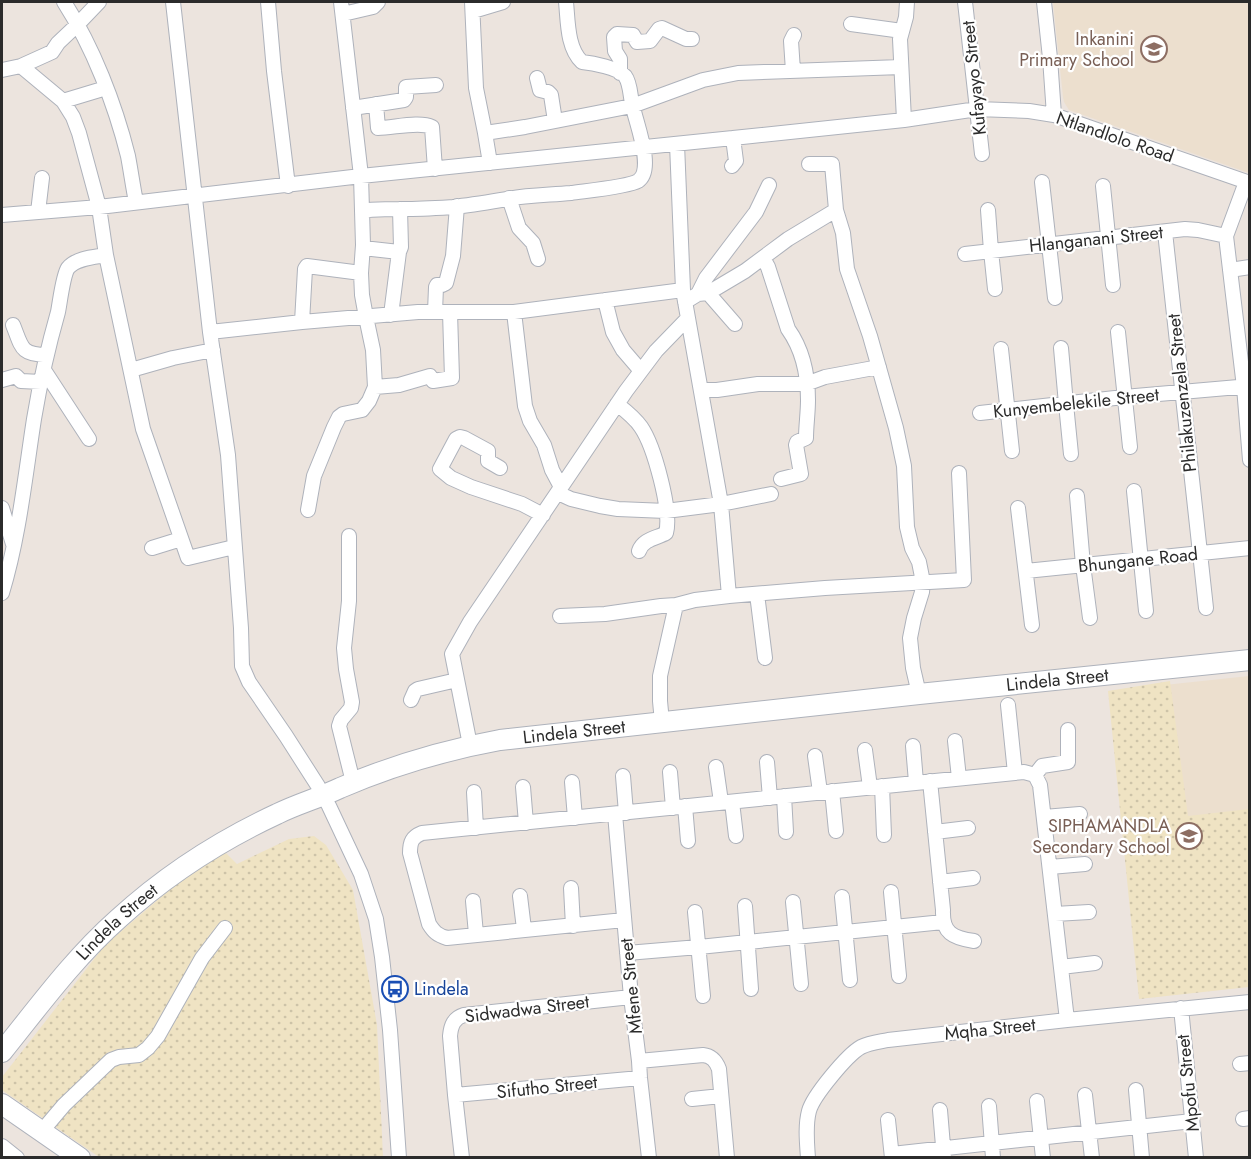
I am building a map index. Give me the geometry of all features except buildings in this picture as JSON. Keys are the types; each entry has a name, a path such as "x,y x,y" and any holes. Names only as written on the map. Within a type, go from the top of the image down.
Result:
{"street":[{"path":"64,2 90,47 106,88 127,156 136,202"},
{"path":"2,70 21,66 52,52 99,2"},
{"path":"173,2 210,332 228,455 242,628 242,666 249,682 323,795 361,874 376,920 390,1030 399,1158"},
{"path":"268,2 288,186"},
{"path":"308,510 314,476 334,426 343,414 362,410 375,387 373,350 362,295 361,176 342,8 373,7 378,2"},
{"path":"490,163 476,88 473,6 503,2"},
{"path":"362,211 376,208 457,206 508,198 584,191 636,182 641,179 645,166 643,147 628,82 620,73 594,63 582,62 578,58 570,38 566,2"},
{"path":"904,120 900,39 907,2"},
{"name":"Kufayayo Street","path":"965,2 982,154"},
{"path":"1044,2 1054,116"},
{"path":"851,24 904,24"},
{"path":"620,73 620,59 615,51 614,37 616,34 633,35 637,42 650,40 662,28 686,39 692,39"},
{"path":"793,71 791,41 794,36"},
{"path":"21,66 63,101 79,133 99,207 106,255 143,429 188,558 234,547"},
{"path":"485,133 632,106 703,80 738,73 901,67"},
{"path":"537,78 540,90 551,95 555,121"},
{"path":"353,108 404,100 408,87 436,85"},
{"path":"63,101 106,88"},
{"path":"376,104 378,128 418,125 432,127 435,169"},
{"name":"Ntlandlolo Road","path":"2,215 99,207 361,176 904,120 977,109 1029,111 1054,116 1248,183"},
{"path":"732,138 736,161 732,166"},
{"path":"677,144 684,296 721,504 729,596"},
{"path":"810,164 832,164 836,210 843,233 847,269 879,367 904,466 907,527 923,582 910,638 919,694"},
{"path":"38,212 42,178"},
{"path":"1042,182 1055,298"},
{"path":"1248,183 1226,236 1230,270 1243,328 1250,460"},
{"path":"703,293 706,278 756,212 769,185"},
{"path":"1103,186 1113,285"},
{"path":"508,198 519,228 533,243 538,259"},
{"path":"435,312 436,287 446,284 453,256 457,206"},
{"path":"391,315 401,247 400,209"},
{"path":"210,332 418,312 514,312 605,300 703,293 745,271 788,239 836,210"},
{"path":"988,210 995,289"},
{"name":"Hlanganani Street","path":"965,254 1185,229 1226,236"},
{"name":"Philakuzenzela Street","path":"1165,232 1206,608"},
{"path":"363,248 399,252"},
{"path":"2,590 14,546 46,355 67,269 75,262 106,255"},
{"path":"764,258 788,329 803,358 808,399 806,438 797,442 796,445 801,474 781,479"},
{"path":"302,322 307,266 361,273"},
{"path":"1230,270 1250,267"},
{"path":"703,293 735,324"},
{"path":"605,300 613,332 623,350 642,370"},
{"path":"375,387 430,376 434,381 452,378 450,312"},
{"path":"514,312 525,406 530,421 544,445 560,490 571,499 618,509 666,511 721,504 771,494"},
{"path":"470,745 452,654 470,622 617,404 656,351 688,318"},
{"path":"14,325 21,344 28,353 46,355"},
{"path":"1118,332 1130,447"},
{"path":"1061,348 1071,454"},
{"path":"1001,349 1012,450"},
{"path":"131,370 213,350"},
{"path":"700,390 758,384 806,384 825,377 879,367"},
{"path":"2,380 16,376 21,381 43,376"},
{"path":"43,376 89,439"},
{"name":"Kunyembelekile Street","path":"980,413 1182,391 1247,387"},
{"path":"617,404 633,417 649,440 659,470 666,511 668,529 666,532 644,543 639,551"},
{"path":"500,468 488,461 488,451 460,437 456,439 441,469 452,478 471,487 522,504 543,515"},
{"path":"560,616 605,614 729,596 964,580 959,473"},
{"path":"1134,491 1146,611"},
{"path":"1077,496 1090,618"},
{"path":"2,508 14,546"},
{"path":"1018,508 1032,625"},
{"path":"350,536 349,601 344,648 352,702 351,708 339,726 353,782"},
{"path":"152,549 181,539"},
{"name":"Bhungane Road","path":"1026,571 1250,548"},
{"path":"757,594 765,658"},
{"path":"662,722 660,676 676,605"},
{"name":"Lindela Street","path":"2,1052 73,964 116,920 187,864 277,813 353,782 434,755 500,740 1250,660"},
{"path":"411,700 418,689 457,680"},
{"path":"1008,705 1015,772"},
{"path":"1035,776 1042,766 1068,762 1068,730"},
{"path":"955,741 959,778"},
{"path":"913,746 935,832 943,922 946,929 954,936 974,940"},
{"path":"865,750 876,787 884,835"},
{"path":"815,756 836,831"},
{"path":"767,762 770,798"},
{"path":"716,767 736,836"},
{"path":"669,771 688,841"},
{"path":"624,920 447,938 440,936 429,924 410,853 412,839 422,833 1024,772 1035,776 1040,785 1067,1020"},
{"name":"Mfene Street","path":"624,776 620,813 624,920 639,1061 644,1157"},
{"path":"572,782 575,818"},
{"path":"523,787 526,823"},
{"path":"474,792 476,828"},
{"path":"784,796 786,832"},
{"path":"1044,817 1080,814"},
{"path":"935,832 968,828"},
{"path":"1050,867 1085,864"},
{"path":"940,882 973,878"},
{"path":"571,888 573,926"},
{"path":"891,892 899,976"},
{"path":"520,896 524,929"},
{"path":"842,897 850,980"},
{"path":"472,901 476,934"},
{"path":"793,902 801,984"},
{"path":"745,906 751,989"},
{"path":"695,912 703,996"},
{"path":"1055,914 1089,912"},
{"path":"627,953 943,922"},
{"path":"42,1131 111,1060 139,1055 148,1048 158,1036 202,958 225,928"},
{"path":"1061,967 1095,963"},
{"name":"Sidwadwa Street","path":"462,1158 450,1028 458,1017 527,1007 631,997"},
{"name":"Mqha Street","path":"808,1158 809,1109 852,1053 867,1044 1067,1020 1250,1002"},
{"name":"Mpofu Street","path":"1181,1008 1196,1158"},
{"path":"639,1061 703,1054 713,1059 719,1069 727,1158"},
{"name":"Sifutho Street","path":"455,1095 640,1078"},
{"path":"1136,1090 1142,1158"},
{"path":"1085,1095 1092,1158"},
{"path":"692,1099 722,1096"},
{"path":"1037,1101 1043,1158"},
{"path":"2,1104 80,1158"},
{"path":"989,1106 993,1158"},
{"path":"940,1110 944,1153"},
{"path":"888,1120 892,1156 944,1153 992,1143 1192,1120"},
{"path":"2,1146 17,1158"}],"shaded area":[{"name":"Inkanini Primary School","path":"1053,2 1249,2 1249,173 1069,110 1063,97"},
{"path":"1249,676 1249,982 1108,691"}],"sand":[{"name":"SIPHAMANDLA Secondary School","path":"1170,681 1188,816 1249,809 1249,987 1139,999 1108,691"},
{"path":"314,836 326,845 353,890 377,1025 383,1157 99,1157 2,1090 2,1077 105,945 188,874 225,852 237,864 289,839"}],"place":[{"name":"Inkanini Primary School","path":"1154,49"},
{"name":"SIPHAMANDLA Secondary School","path":"1189,836"},
{"name":"Lindela","path":"395,989"}]}
